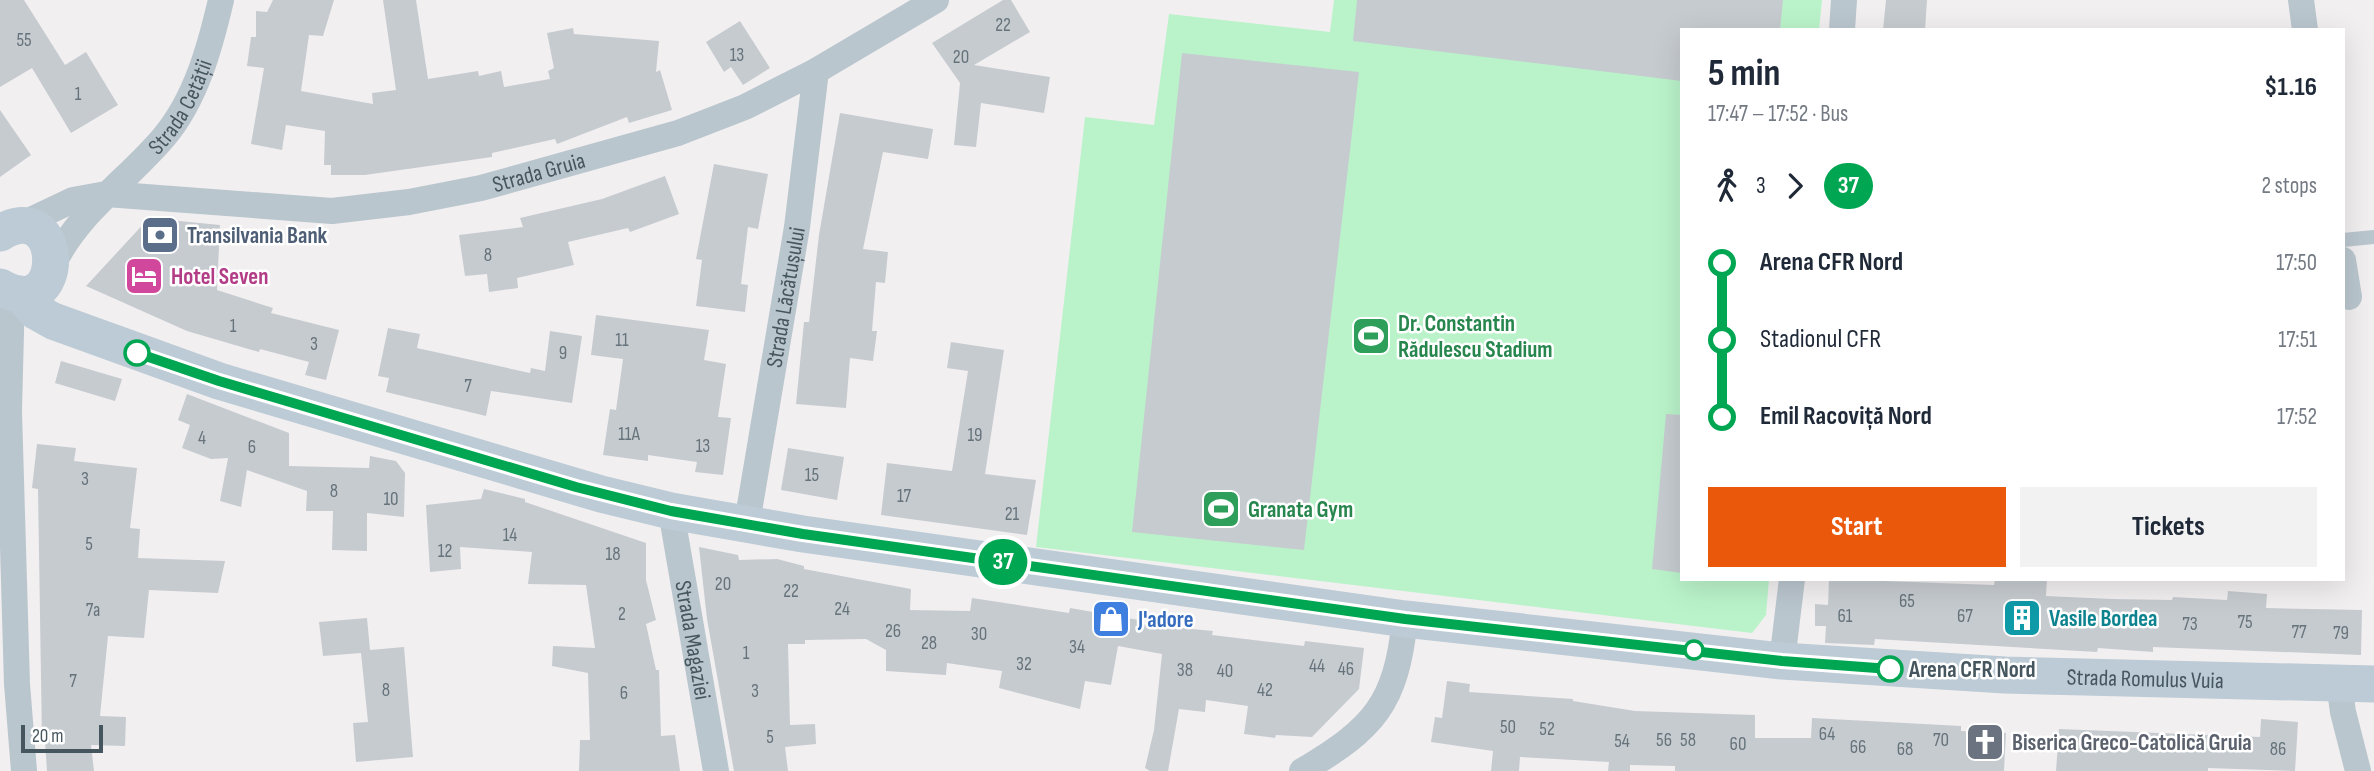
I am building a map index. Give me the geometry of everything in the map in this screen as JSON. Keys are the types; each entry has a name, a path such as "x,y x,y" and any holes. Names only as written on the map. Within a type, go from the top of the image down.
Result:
{"street":[{"name":"Strada Cetății","path":"20,285 63,244 106,194 166,135 192,93 210,45 220,0"},
{"name":"Strada Gruia","path":"106,194 332,211 409,202 481,188 678,134 744,107 816,71 936,0"},
{"path":"1842,28 1844,0"},
{"path":"2301,0 2305,28"},
{"name":"Strada Lăcătușului","path":"747,523 797,227 816,71"},
{"path":"6,223 73,200 106,194"},
{"path":"6,223 33,229 47,240 20,285 9,411 17,684 24,771"},
{"path":"2345,266 2356,297"},
{"name":"Strada Romulus Vuia","path":"20,285 37,312 53,321 219,381 601,494 671,511 1405,619 1782,661 2005,675 2357,683"},
{"name":"Strada Magaziei","path":"671,511 716,771"},
{"path":"1782,661 1792,581"},
{"path":"1302,771 1348,743 1373,720 1389,693 1401,657 1405,619"},
{"path":"2357,683 2343,712 2358,771"}],"lane":[{"path":"2345,240 2374,237"}],"green space":[{"name":"Dr. Constantin Rădulescu Stadium","path":"1334,0 1822,0 1819,28 1680,28 1680,581 1769,581 1766,615 1752,633 1036,547 1085,117 1154,125 1169,14 1330,32"}],"building":[{"path":"0,0 24,0 65,65 86,52 118,105 71,133 32,68 0,87"},
{"path":"273,0 334,0 323,36 309,35 301,91 373,104 372,93 396,90 383,0 416,0 428,79 478,71 479,76 501,71 504,87 550,79 548,71 554,68 547,33 573,28 574,34 659,41 656,72 660,70 672,110 629,123 627,117 557,144 555,139 492,153 492,157 365,175 331,175 331,165 324,165 325,131 286,125 282,150 251,144 264,68 247,66 251,37 256,37 256,11 267,12"},
{"path":"1003,0 1011,0 1030,32 974,65 1050,77 1044,113 981,103 976,147 954,145 960,83 932,43"},
{"path":"1357,0 1783,0 1780,28 1680,28 1680,81 1353,41"},
{"path":"1886,0 1927,0 1925,28 1883,28"},
{"path":"740,21 770,68 743,85 731,67 724,72 706,42"},
{"path":"1182,53 1359,72 1304,550 1132,532"},
{"path":"0,110 31,155 0,177"},
{"path":"840,113 933,129 928,159 883,152 863,249 888,252 885,283 876,282 872,331 877,331 873,361 850,358 846,408 796,404 804,322 809,322 819,235"},
{"path":"714,164 768,174 758,229 748,227 741,284 748,285 745,312 696,306 702,260 696,259"},
{"path":"665,176 679,214 630,232 628,228 568,242 574,265 517,278 518,288 489,292 487,274 465,276 459,235 523,227 520,218 602,199"},
{"path":"149,218 220,225 217,290 273,308 271,313 339,330 326,380 305,375 309,362 260,349 259,352 187,331 86,286"},
{"path":"596,315 709,330 704,360 726,364 718,417 731,418 723,475 695,472 697,462 648,455 648,461 603,455 610,409 616,410 623,359 591,355"},
{"path":"388,328 420,334 417,348 530,373 531,368 545,371 550,331 582,336 572,403 491,391 486,416 386,392 389,378 378,376"},
{"path":"951,342 1004,350 985,474 1036,480 1027,535 881,515 887,463 952,471 968,371 947,368"},
{"path":"61,361 122,379 115,401 55,383"},
{"path":"187,394 289,433 289,466 369,468 370,456 396,461 405,473 404,517 367,513 367,551 332,550 333,511 306,511 307,491 247,470 241,507 220,501 228,458 211,459 182,448 190,425 178,420"},
{"path":"1666,414 1680,415 1680,573 1652,569"},
{"path":"37,444 76,448 74,461 137,468 130,528 140,529 138,558 225,561 218,593 149,590 144,638 108,636 100,716 126,717 125,746 91,745 94,771 47,771 45,742 42,742 38,489 32,488"},
{"path":"788,448 844,457 837,500 781,490"},
{"path":"484,489 525,499 525,502 646,543 646,580 656,620 646,624 656,670 659,670 661,736 675,735 680,771 579,771 580,740 590,740 588,673 552,666 553,646 595,648 586,585 528,584 532,552 460,547 461,569 430,572 426,505 481,499"},
{"path":"699,547 738,555 739,560 777,559 804,566 804,569 911,589 910,610 970,611 972,598 1069,613 1070,608 1139,620 1139,624 1213,631 1212,635 1304,646 1305,641 1364,648 1359,689 1312,737 1276,735 1275,738 1244,734 1248,706 1206,700 1205,712 1179,709 1168,771 1150,771 1145,768 1154,730 1162,654 1118,646 1111,685 1085,681 1080,709 999,688 1002,671 947,663 946,675 886,671 886,650 866,639 805,640 805,644 788,644 790,725 815,724 816,744 785,747 788,771 734,771 707,619"},
{"path":"1829,581 1994,585 1995,581 2047,581 2046,596 2112,599 2172,600 2173,597 2227,600 2228,591 2267,594 2266,608 2362,610 2361,655 2153,647 2153,652 2098,648 2097,652 1875,639 1874,645 1825,643 1826,626 1815,626 1815,604 1828,605"},
{"path":"367,618 370,650 404,647 413,757 356,762 353,723 368,722 361,653 323,656 319,622"},
{"path":"1447,681 1470,684 1469,692 1573,699 1635,711 1755,715 1755,738 1811,738 1812,718 1961,726 1961,731 2006,733 2004,771 1675,771 1675,766 1630,765 1630,771 1608,771 1609,762 1520,757 1519,771 1491,771 1493,751 1431,742 1435,717 1442,718"},
{"path":"2261,719 2298,722 2295,771 2208,768 2208,771 2056,771 2059,729 2260,737"}],"bus line":[{"name":"37","path":"137,353 219,381 576,487 671,511 803,534 1405,619 1782,661 1890,669"}],"place":[{"name":"Transilvania Bank","path":"160,235"},
{"name":"Hotel Seven","path":"144,276"},
{"name":"Dr. Constantin Rădulescu Stadium","path":"1371,336"},
{"name":"Granata Gym","path":"1221,509"},
{"name":"Vasile Bordea","path":"2022,618"},
{"name":"J'adore","path":"1111,619"},
{"name":"Arena CFR Nord","path":"1890,669"},
{"name":"Biserica Greco-Catolică Gruia","path":"1985,742"}]}
